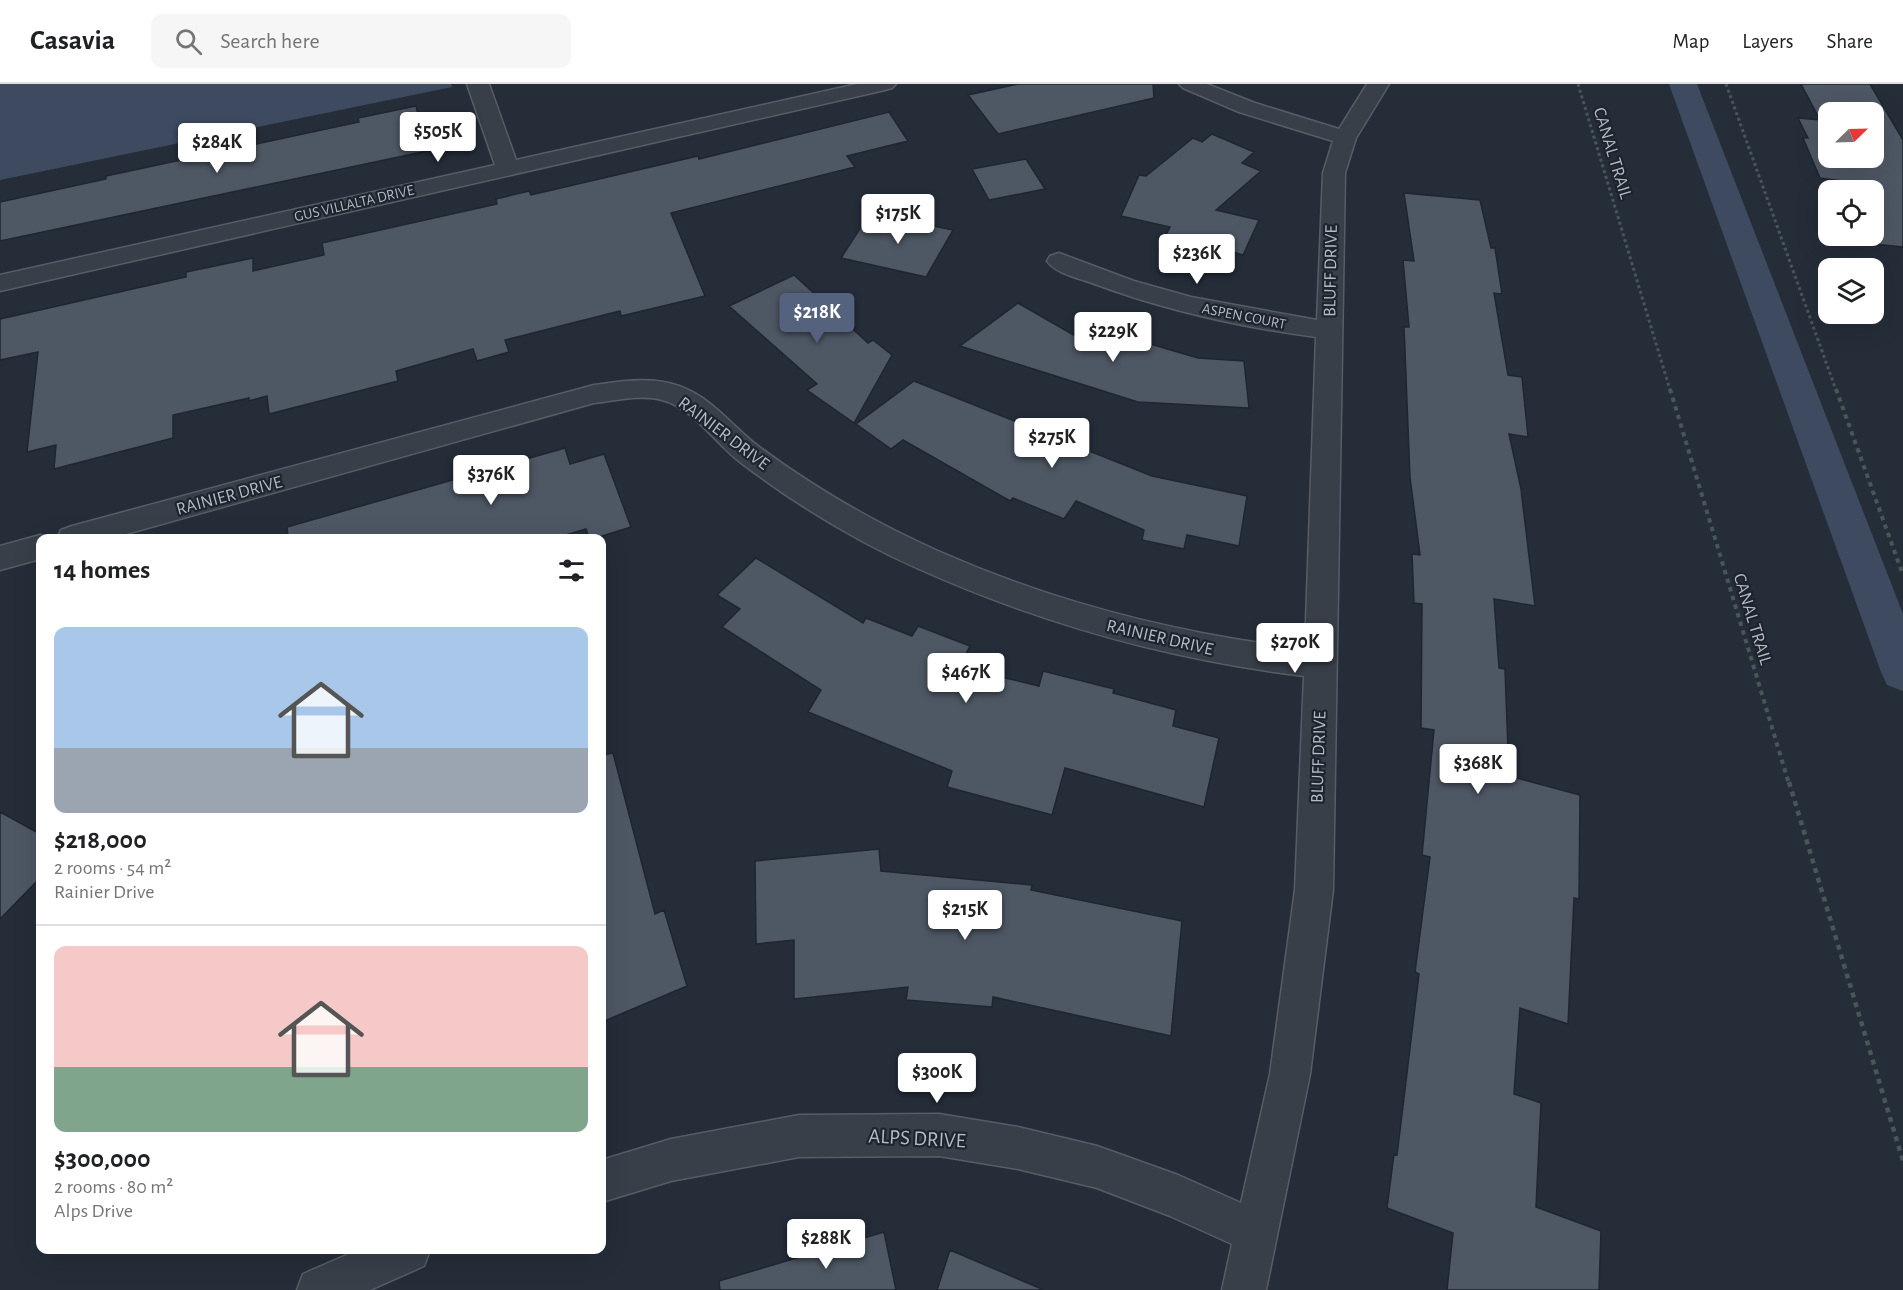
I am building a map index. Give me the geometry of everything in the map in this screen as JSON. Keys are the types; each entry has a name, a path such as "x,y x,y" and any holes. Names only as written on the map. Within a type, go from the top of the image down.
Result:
{"street":[{"path":"478,84 507,168"},
{"name":"GUS VILLALTA DRIVE","path":"0,283 885,84"},
{"path":"1190,84 1221,99 1268,116 1345,138"},
{"name":"BLUFF DRIVE","path":"1244,1290 1258,1233 1290,1074 1305,977 1314,890 1334,173 1345,138 1378,84"},
{"name":"ASPEN COURT","path":"1059,261 1112,284 1170,302 1274,323 1329,330"},
{"name":"RAINIER DRIVE","path":"86,534 594,394 634,389 671,393 697,410 748,453 817,500 885,539 970,579 1062,614 1162,640 1266,659 1320,664"},
{"path":"0,558 36,548"},
{"name":"ALPS DRIVE","path":"606,1180 671,1160 800,1136 939,1135 1018,1148 1098,1167 1178,1197 1258,1233"},
{"path":"320,1290 399,1254"}],"path":[{"name":"CANAL TRAIL","path":"1578,84 1903,1161"},
{"path":"1726,84 1903,575"}],"water":[{"path":"0,84 451,84 452,87 0,180"}],"building":[{"path":"1018,84 1153,84 1154,98 998,134 968,95"},
{"path":"1801,84 1870,84 1881,102 1818,102 1818,116"},
{"path":"416,106 427,151 0,241 0,202 106,179 106,176 359,122 358,118"},
{"path":"1884,108 1903,140 1903,247 1884,245 1884,180 1820,178 1803,138 1808,138 1798,118 1818,120 1818,168 1884,168"},
{"path":"889,112 908,141 847,156 855,167 671,213 705,296 621,316 620,311 505,340 509,352 477,361 473,349 396,371 398,381 269,414 267,396 173,415 173,438 54,469 56,445 27,452 38,352 0,360 0,319 186,277 186,272 253,258 253,271 324,255 322,243 497,204 496,199 529,191 531,195 698,156 699,159"},
{"path":"1212,134 1254,152 1242,163 1261,171 1216,210 1259,220 1243,255 1215,247 1208,263 1158,250 1170,227 1121,216 1139,175 1146,176 1193,138 1202,142"},
{"path":"1026,159 1045,189 989,200 972,169"},
{"path":"1404,193 1480,200 1491,248 1495,248 1502,294 1494,293 1508,375 1522,377 1528,437 1509,434 1521,489 1535,606 1494,599 1499,668 1505,669 1509,776 1580,795 1579,899 1574,898 1568,1024 1520,1008 1514,1094 1541,1103 1536,1207 1601,1231 1599,1290 1447,1290 1453,1233 1387,1208 1394,1154 1397,1155 1419,974 1415,972 1430,857 1422,855 1434,730 1421,728 1422,604 1414,603 1412,554 1420,555 1410,477 1404,327 1409,327 1403,260 1414,261"},
{"path":"870,213 953,230 926,277 841,258"},
{"path":"794,275 868,343 873,340 892,355 854,423 807,390 817,384 729,306"},
{"path":"1018,303 1084,341 1092,327 1198,358 1244,361 1249,408 1138,402 960,346"},
{"path":"914,381 1152,476 1247,496 1239,546 1187,535 1184,549 1142,540 1144,530 1076,501 1064,519 1013,498 1010,501 903,440 891,449 856,424"},
{"path":"565,448 570,464 604,454 631,527 606,535 588,534 586,529 569,534 288,534 287,527"},
{"path":"756,558 863,623 866,618 912,636 918,626 970,646 959,667 1039,686 1043,671 1114,689 1113,693 1176,710 1173,726 1219,738 1204,807 1065,768 1052,815 947,787 952,771 808,712 821,690 722,627 740,609 717,595"},
{"path":"613,753 655,914 664,910 687,986 606,1020 606,754"},
{"path":"0,812 36,832 36,882 0,919"},
{"path":"879,849 881,871 1032,885 1031,890 1182,921 1171,1036 993,997 992,1007 906,1000 908,987 794,999 794,940 756,944 755,861"},
{"path":"884,1232 896,1290 720,1290 719,1281"},
{"path":"950,1250 1044,1290 937,1290"}],"waterway":[{"path":"1683,84 1903,672"}]}
